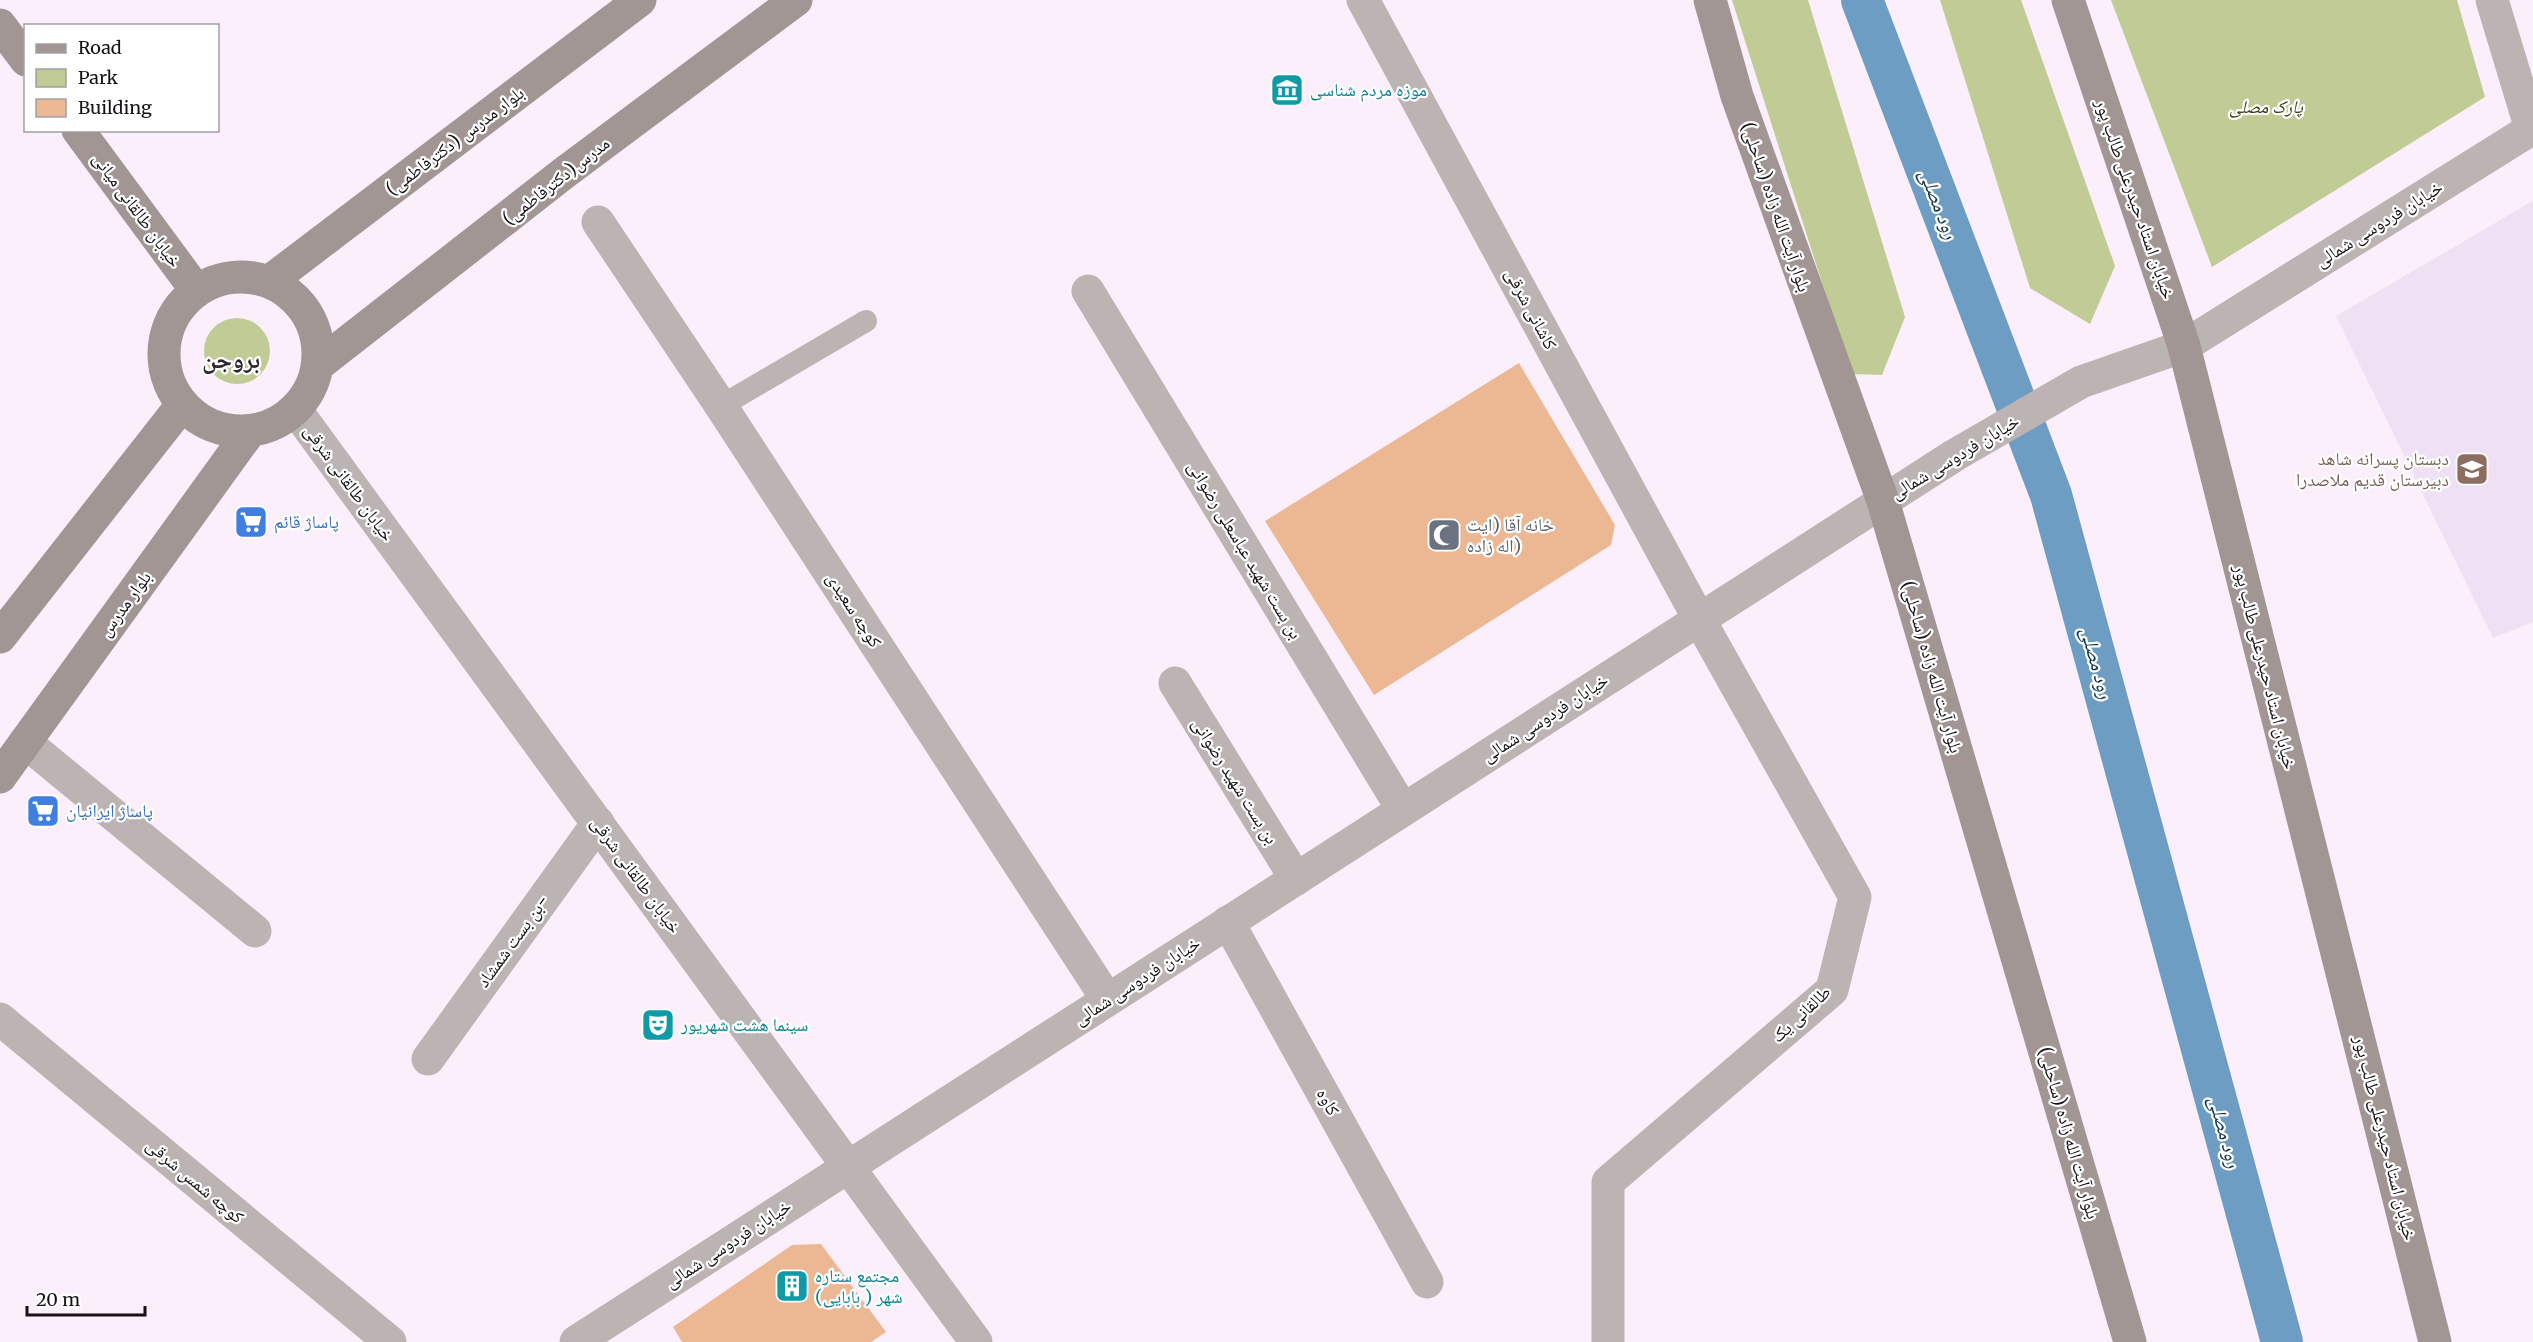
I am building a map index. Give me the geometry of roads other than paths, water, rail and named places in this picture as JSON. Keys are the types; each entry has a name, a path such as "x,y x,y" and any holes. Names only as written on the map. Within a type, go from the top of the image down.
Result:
{"main road":[{"name":"بلوار مدرس (دکترفاطمی)","path":"270,282 640,0"},
{"name":"مدرس(دکترفاطمی)","path":"318,364 564,173 796,0"},
{"name":"بلوار آیت الله زاده (ساحلی)","path":"1710,0 1737,96 1882,501 2130,1342"},
{"name":"خیابان استاد حیدرعلی طالب پور","path":"2068,0 2184,346 2435,1342"},
{"path":"0,25 24,57"},
{"name":"خیابان طالقانی میانی","path":"79,132 196,290"},
{"path":"244,276 270,282 291,295 308,315 317,339 318,364 310,389 296,409 275,424 250,431 225,430 201,421 182,405 168,382 163,357 166,331 177,308 196,290 219,279 244,276"},
{"path":"0,637 182,405"},
{"name":"بلوار مدرس","path":"0,777 250,431"}],"street":[{"name":"کاشانی شرقی","path":"1364,0 1699,619"},
{"path":"2492,0 2532,129"},
{"name":"خیابان فردوسی شمالی","path":"576,1342 1955,455 2081,382 2184,346 2532,129"},
{"name":"کوچه سعیدی","path":"598,222 721,406 1107,999"},
{"name":"بن بست شهید عباسعلی رضوانی","path":"1088,291 1403,810"},
{"name":"خیابان طالقانی شرقی","path":"296,409 975,1342"},
{"name":"طالقانی یک","path":"1608,1342 1608,1182 1832,990 1855,897 1699,619"},
{"name":"بن بست شهید رضوانی","path":"1175,683 1296,879"},
{"path":"25,742 255,931"},
{"name":"بن بست شمشاد-","path":"428,1059 598,823"},
{"name":"کاوه","path":"1228,922 1427,1282"},
{"name":"کوچه شمس شرقی","path":"0,1019 390,1342"}],"lane":[{"path":"721,406 866,321"}],"waterway":[{"name":"رود مصلی","path":"1862,0 2051,495 2282,1342"}],"place":[{"name":"موزه مردم شناسی","path":"1287,90"},
{"name":"دبستان پسرانه شاهد دبیرستان قدیم ملاصدرا","path":"2472,469"},
{"name":"پاساژ قائم","path":"251,522"},
{"name":"خانه آقا (ایت اله زاده)","path":"1444,535"},
{"name":"پاساژ ایرانیان","path":"43,811"},
{"name":"سینما هشت شهریور","path":"658,1025"},
{"name":"مجتمع ستاره شهر ( بابایی)","path":"792,1286"}],"district":[{"name":"بروجن","path":"231,360"}],"park label":[{"name":"پارک مصلی","path":"2266,107"}]}
